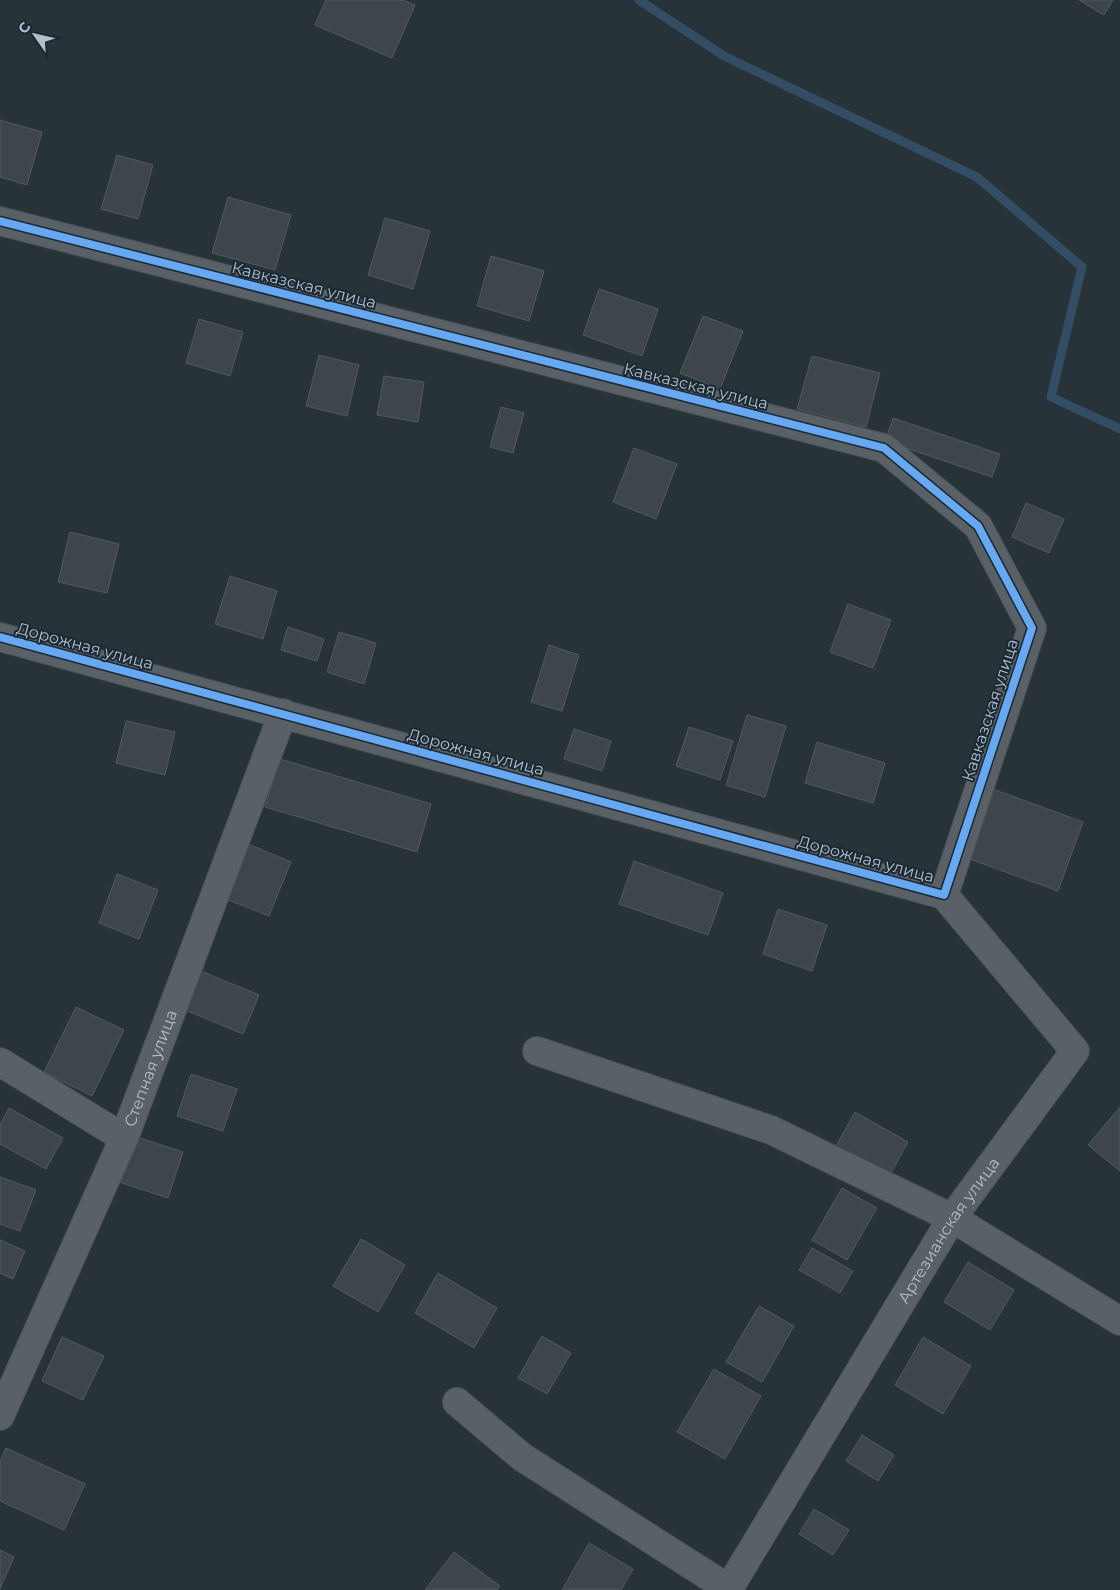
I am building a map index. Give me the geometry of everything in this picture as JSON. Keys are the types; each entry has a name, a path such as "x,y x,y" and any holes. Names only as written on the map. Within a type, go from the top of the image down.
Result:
{"street":[{"name":"Кавказская улица","path":"0,221 884,448 978,526 1032,628 944,895"},
{"name":"Дорожная улица","path":"0,637 944,895"},
{"name":"Степная улица","path":"0,1416 124,1138 283,713"},
{"name":"Артезианская улица","path":"737,1587 952,1218 1075,1051 944,895"},
{"path":"537,1051 771,1130 952,1218 1120,1321"},
{"path":"0,1062 124,1138"},
{"path":"457,1402 522,1457 737,1587"}],"building":[{"path":"326,0 402,0 415,5 392,58 315,25"},
{"path":"1079,0 1113,0 1104,15"},
{"path":"0,120 42,132 27,185 0,177"},
{"path":"117,155 153,165 138,219 101,209"},
{"path":"228,197 291,215 275,270 212,253"},
{"path":"385,218 430,231 413,289 368,275"},
{"path":"491,256 544,271 529,321 477,306"},
{"path":"599,289 658,309 642,356 583,335"},
{"path":"703,316 743,331 720,389 680,373"},
{"path":"199,319 243,332 230,376 186,363"},
{"path":"319,355 359,365 347,416 306,406"},
{"path":"812,356 880,373 866,427 797,409"},
{"path":"384,376 424,382 418,422 377,415"},
{"path":"501,407 524,413 513,453 490,447"},
{"path":"893,418 1000,454 992,477 885,441"},
{"path":"634,448 677,464 656,519 613,502"},
{"path":"1026,503 1064,519 1049,553 1012,537"},
{"path":"70,532 119,544 107,593 58,582"},
{"path":"230,576 277,591 263,639 215,624"},
{"path":"848,604 891,620 873,668 830,652"},
{"path":"288,627 324,639 317,661 281,650"},
{"path":"339,632 376,643 364,684 327,672"},
{"path":"549,645 579,655 562,711 531,702"},
{"path":"747,715 786,726 765,797 726,785"},
{"path":"126,721 175,732 165,775 116,763"},
{"path":"689,727 733,741 720,780 676,766"},
{"path":"574,729 611,741 602,771 564,759"},
{"path":"817,742 885,763 873,803 805,783"},
{"path":"280,759 431,804 417,852 265,807"},
{"path":"990,788 1083,822 1058,891 964,857"},
{"path":"248,844 291,862 269,916 226,899"},
{"path":"634,861 723,893 708,935 619,904"},
{"path":"117,874 158,890 139,939 99,923"},
{"path":"778,909 827,925 812,971 763,954"},
{"path":"201,971 259,995 243,1034 185,1010"},
{"path":"76,1007 124,1030 92,1096 44,1072"},
{"path":"191,1074 237,1089 223,1131 177,1116"},
{"path":"1120,1107 1120,1171 1088,1145"},
{"path":"9,1108 63,1138 46,1169 0,1144 0,1125"},
{"path":"855,1112 908,1142 888,1178 835,1148"},
{"path":"134,1136 183,1152 168,1198 119,1182"},
{"path":"0,1177 36,1190 20,1231 0,1224"},
{"path":"842,1188 877,1208 847,1260 812,1240"},
{"path":"361,1239 405,1265 378,1312 333,1286"},
{"path":"0,1240 25,1251 13,1279 0,1273"},
{"path":"812,1248 853,1271 840,1293 799,1270"},
{"path":"968,1262 1014,1290 990,1330 944,1302"},
{"path":"438,1273 497,1308 474,1348 415,1313"},
{"path":"759,1306 794,1326 762,1382 726,1362"},
{"path":"542,1336 571,1353 547,1394 518,1378"},
{"path":"62,1337 104,1356 83,1400 42,1381"},
{"path":"923,1337 971,1366 943,1414 895,1385"},
{"path":"714,1369 761,1396 725,1459 677,1432"},
{"path":"862,1435 894,1455 878,1481 846,1461"},
{"path":"6,1448 85,1484 64,1530 0,1501 0,1462"},
{"path":"814,1509 849,1530 833,1555 799,1534"},
{"path":"589,1543 633,1569 621,1590 562,1590"},
{"path":"0,1550 14,1557 0,1589"},
{"path":"454,1552 500,1586 497,1590 425,1590"}],"waterway":[{"path":"639,0 724,56 977,177 1082,267 1051,397 1120,429"}],"cycle path":[{"path":"0,221 884,448 978,526 1032,628 944,895 0,637"}]}
